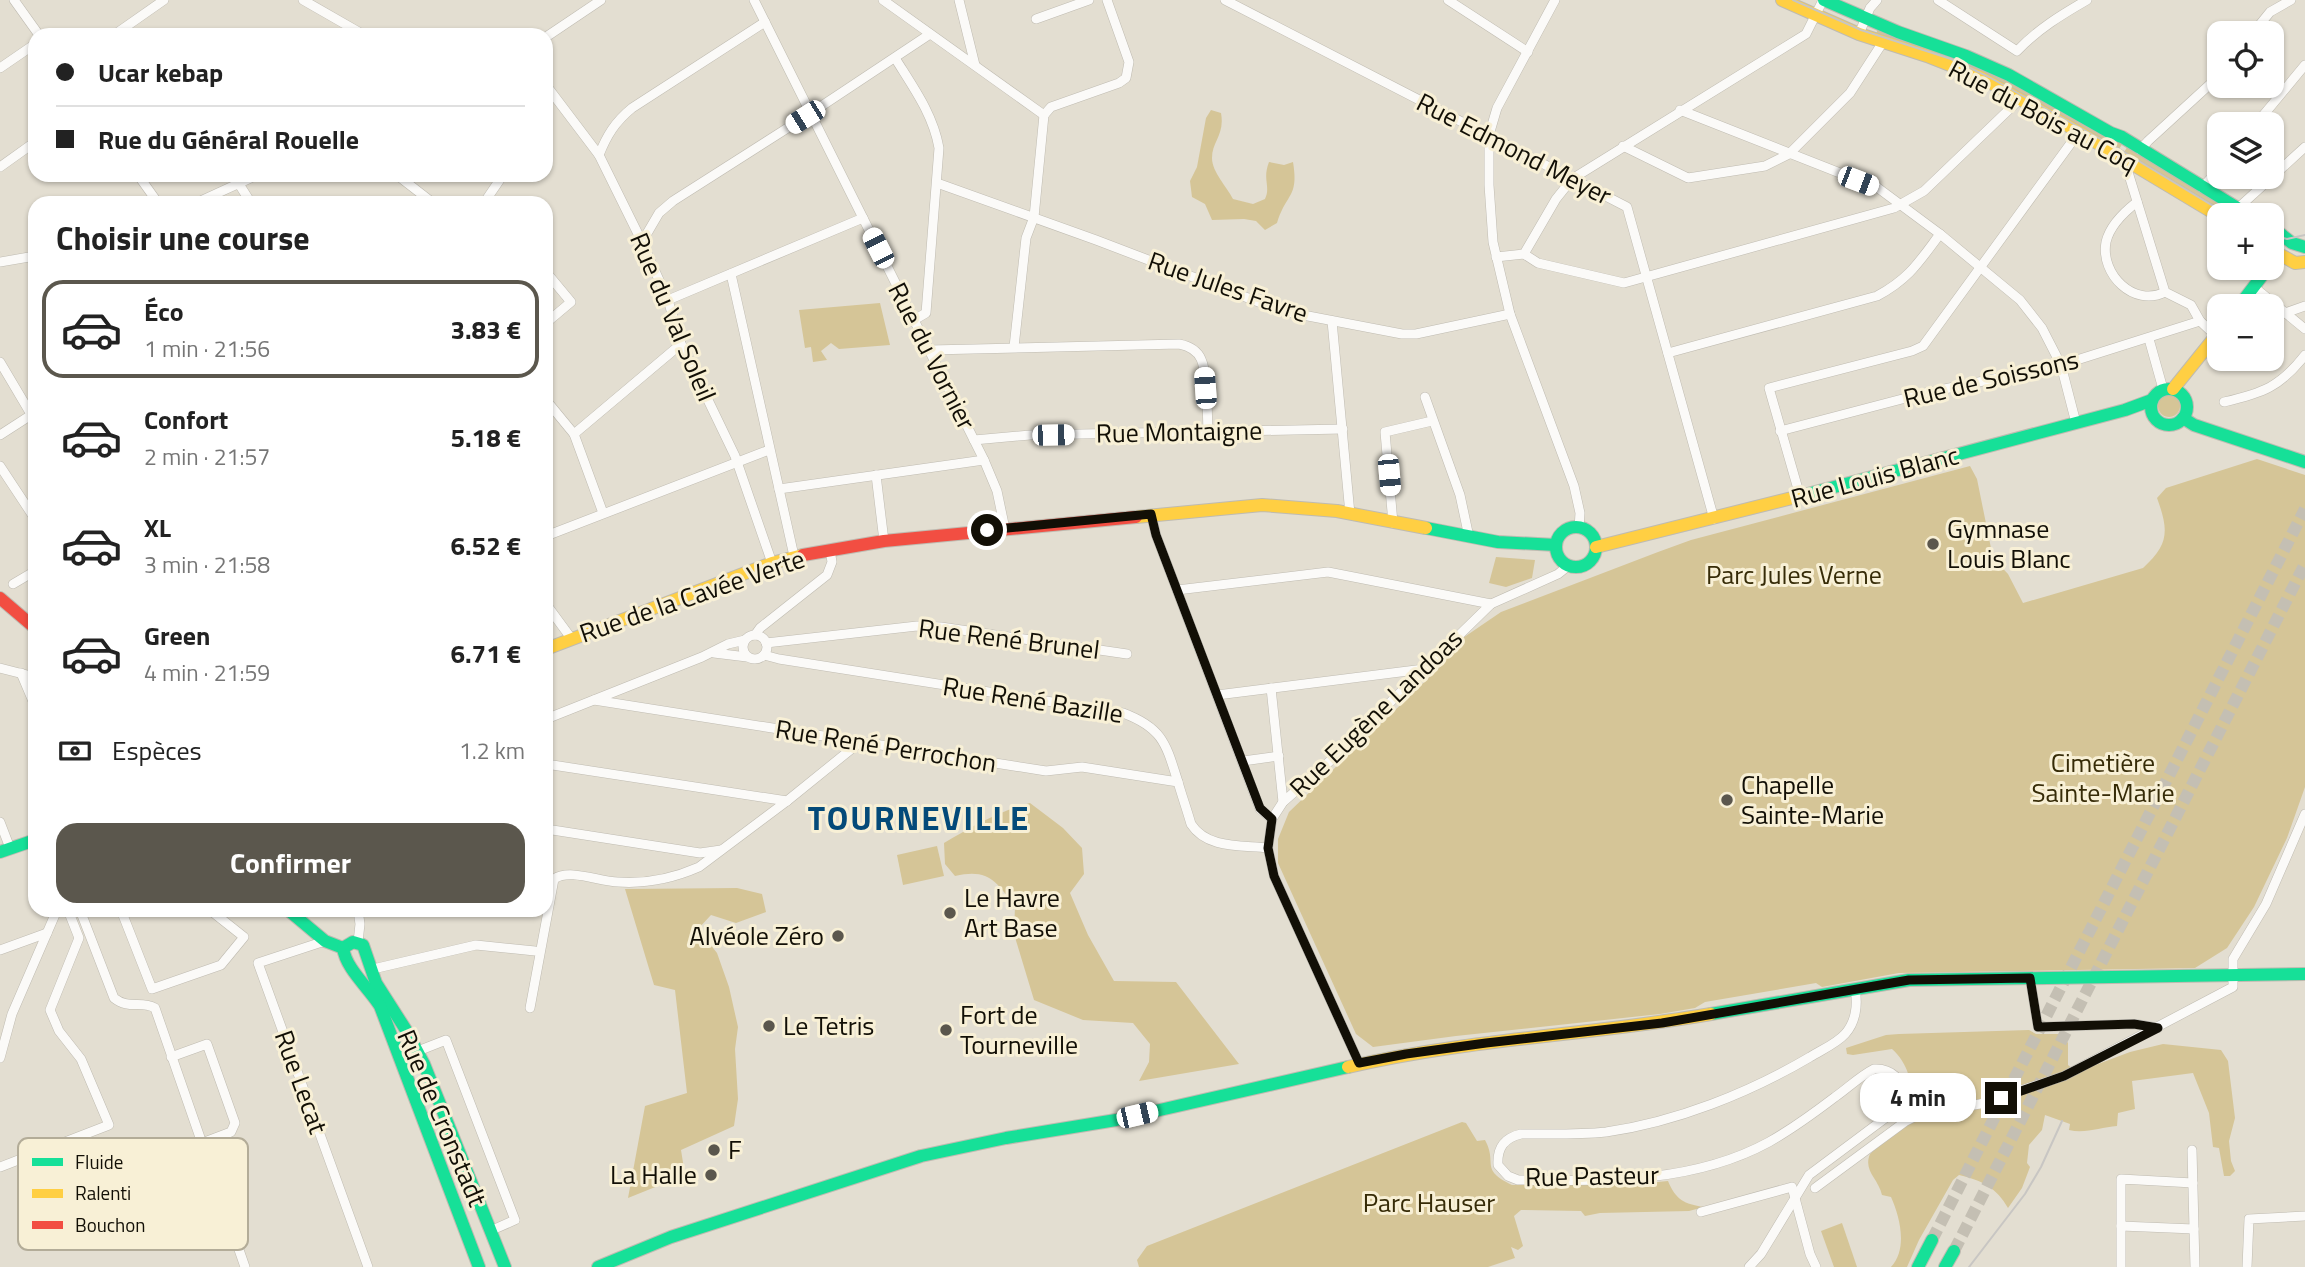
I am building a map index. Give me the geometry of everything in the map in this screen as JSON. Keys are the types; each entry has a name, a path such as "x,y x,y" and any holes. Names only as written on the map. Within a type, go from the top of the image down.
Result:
{"street":[{"path":"14,0 34,28"},
{"path":"124,28 163,0"},
{"path":"303,0 353,28"},
{"path":"553,32 601,0"},
{"name":"Rue du Vornier","path":"754,0 984,460 997,491 1005,529"},
{"path":"883,0 1044,115"},
{"path":"959,0 975,65"},
{"path":"1036,19 1089,0"},
{"path":"1014,347 1026,237 1034,217 1044,115 1051,107 1119,83 1129,72 1129,62 1107,0"},
{"name":"Rue Edmond Meyer","path":"1225,0 1626,207 1714,519"},
{"path":"1448,0 1528,52"},
{"name":"Rue du Bois au Coq","path":"1782,0 1859,34 1962,69 2080,132 2207,209"},
{"path":"1524,254 1556,199 1572,179 1806,34 1823,0"},
{"name":"Rue du Bois au Coq","path":"1823,0 2009,75 2122,137 2228,203"},
{"path":"1859,34 1877,0"},
{"path":"1938,0 2017,51 2052,20 2087,0"},
{"path":"2263,21 2270,12 2291,0"},
{"path":"1550,2 1528,52 1497,108 1489,135 1489,185 1496,257 1510,314 1574,486 1580,513 1579,528"},
{"path":"599,155 608,133 618,119 765,22"},
{"path":"642,242 659,214 673,201 930,34"},
{"path":"1623,146 1688,178 1765,166 1789,154 1850,93 1883,42"},
{"path":"0,68 28,49"},
{"path":"895,58 929,114 936,130 939,148 926,313 914,320"},
{"path":"2267,112 2303,71"},
{"path":"2140,150 2207,87"},
{"name":"Rue du Val Soleil","path":"553,94 599,155 642,242 668,300 681,344 738,462 772,563"},
{"path":"1496,257 1524,254 1538,263 1624,283 1902,204 1924,191 2020,99"},
{"path":"1680,110 1878,188 1940,234 2027,309 2042,328 2061,365 2076,423"},
{"path":"1800,496 1769,388 1923,346 2080,132"},
{"path":"0,167 28,147"},
{"path":"2252,203 2305,147"},
{"path":"2132,163 2128,172 2165,292 2190,306 2207,326"},
{"path":"212,196 243,182"},
{"path":"406,182 424,196"},
{"path":"2202,188 2207,182"},
{"name":"Rue Jules Favre","path":"937,183 1282,311 1402,334 1416,334 1510,314"},
{"path":"239,184 247,196"},
{"path":"2137,202 2122,214 2111,230 2106,242 2108,266 2114,278 2133,294 2157,296 2165,292"},
{"path":"668,300 863,218"},
{"path":"1668,353 1877,296 1894,287 1909,274 1940,234"},
{"path":"2284,235 2300,246"},
{"path":"0,262 28,257"},
{"path":"2284,259 2295,263 2305,262"},
{"path":"731,274 794,556"},
{"path":"553,280 571,302 553,317"},
{"path":"2248,294 2259,280"},
{"path":"2254,287 2305,329"},
{"path":"2285,313 2305,306"},
{"path":"1332,321 1350,514"},
{"name":"Rue de Soissons","path":"1780,431 1925,393 2061,365 2200,321"},
{"path":"2149,339 2168,389"},
{"path":"574,434 681,344"},
{"path":"930,350 1179,344 1189,346 1197,352 1203,367 1208,431"},
{"path":"2168,389 2182,393 2187,402 2183,418 2173,425 2159,422 2151,410 2152,400 2168,389 2207,345"},
{"path":"2224,402 2270,389 2289,374 2305,355"},
{"path":"0,362 28,410"},
{"path":"1424,397 1460,495 1469,537"},
{"name":"Rue Louis Blanc","path":"1596,547 1714,519 2125,410 2152,400"},
{"path":"553,408 574,434 603,513"},
{"path":"2183,418 2194,425 2305,462"},
{"path":"0,435 28,421"},
{"path":"1393,523 1385,432 1432,421"},
{"name":"Rue Montaigne","path":"974,440 1030,435 1343,429"},
{"path":"553,533 769,450"},
{"path":"779,489 984,460"},
{"path":"0,466 28,508"},
{"path":"876,475 884,541"},
{"path":"1005,529 1262,505 1295,506 1350,514 1509,543 1556,545"},
{"path":"1151,514 1156,535 1260,808 1272,819"},
{"path":"1579,528 1591,534 1596,547 1593,557 1584,565 1568,566 1557,555 1556,545 1559,536 1566,530 1579,528"},
{"name":"Rue de la Cavée Verte","path":"553,646 794,556 884,541 1005,529"},
{"path":"553,716 755,635 760,628 827,575 832,562 830,550"},
{"name":"Rue Eugène Landoas","path":"1359,1063 1274,876 1268,848 1272,819 1283,802 1330,761 1491,604 1558,574 1568,566"},
{"path":"1177,590 1328,572 1491,604"},
{"path":"13,584 28,575"},
{"path":"0,598 28,622"},
{"path":"553,614 571,638"},
{"name":"Rue René Brunel","path":"766,643 917,626 1127,654"},
{"path":"712,653 754,659 764,655 766,643 755,635"},
{"path":"745,640 743,651 747,657"},
{"name":"Rue René Bazille","path":"764,655 1123,713 1150,725 1168,746 1191,824 1204,839 1268,848"},
{"path":"0,668 28,675"},
{"path":"1217,695 1424,669"},
{"path":"22,673 28,688"},
{"path":"1271,688 1283,802"},
{"name":"Rue René Perrochon","path":"594,700 1046,771 1082,767 1178,782"},
{"path":"553,883 559,876 565,875 619,883 659,880 698,867 787,801 860,742"},
{"path":"1243,761 1279,756"},
{"path":"553,765 787,801"},
{"path":"1815,1188 1906,1121 1922,1113 1980,1104 2064,1076 2233,987 2233,959 2266,904 2305,814"},
{"path":"0,821 5,850 28,842"},
{"path":"553,830 700,853 721,850"},
{"path":"0,1058 2,1042 12,1014 54,917"},
{"path":"71,917 79,938 50,1010 60,1031 81,1059 109,1125 75,1138"},
{"path":"83,917 114,998 126,1006 149,1005 155,1008 200,1138"},
{"path":"124,917 152,989 221,965 244,937 219,917"},
{"path":"296,917 325,941 343,948 349,942 358,942 359,917"},
{"path":"530,1008 544,917"},
{"path":"0,950 47,933"},
{"name":"Rue Lecat","path":"325,941 258,963 368,1267"},
{"name":"Rue de Cronstadt","path":"358,942 365,949 369,974 380,1006 479,1267"},
{"path":"369,974 477,945 535,951"},
{"name":"Rue de Cronstadt","path":"343,948 345,962 369,974 418,1050 505,1267"},
{"path":"598,1267 671,1237 921,1156 1006,1138 1116,1120 1406,1054 1662,1023 1909,980 2305,974"},
{"path":"2030,978 2038,1027 2134,1024 2158,1028"},
{"name":"Rue Pasteur","path":"1795,1195 1809,1175 1821,1164 1888,1116 1901,1100 1901,1085 1896,1076 1883,1069 1874,1069 1805,1120 1766,1143 1727,1160 1670,1175 1634,1180 1518,1180 1502,1171 1498,1165 1498,1156 1500,1148 1511,1136 1605,1132 1693,1109 1754,1088 1846,1034 1855,1012 1855,989"},
{"path":"400,1058 446,1040 516,1220 490,1231"},
{"path":"171,1057 207,1044 235,1123 231,1132 215,1138"},
{"path":"2192,1150 2195,1267"},
{"path":"0,1167 18,1160"},
{"path":"2121,1267 2121,1179 2193,1183"},
{"path":"1701,1212 1718,1205 1792,1187 1816,1267"},
{"path":"1749,1267 1760,1254 1795,1195"},
{"path":"2247,1267 2249,1219 2305,1216"},
{"path":"2121,1226 2194,1229"},
{"path":"1918,1267 1932,1240"},
{"path":"239,1250 245,1267"},
{"path":"1945,1267 1954,1251"}],"green space":[{"path":"1879,26 1965,58 2124,141 2118,151 1995,82 1875,37"},
{"path":"1211,110 1221,113 1222,121 1213,152 1213,163 1233,199 1253,204 1265,199 1269,162 1284,165 1293,162 1293,189 1277,223 1265,230 1256,221 1212,220 1205,204 1192,197 1190,181 1197,167 1206,118"},
{"path":"2129,144 2225,203 2207,205 2123,154"},
{"path":"880,303 890,345 839,349 831,343 821,351 827,360 813,362 811,347 805,348 799,310"},
{"path":"2169,395 2179,402 2180,406 2173,416 2169,417 2159,410 2158,406 2165,396"},
{"name":"Cimetière Sainte-Marie","path":"2257,459 2305,475 2305,787 2287,838 2254,907 2227,948 2195,968 1899,973 1822,987 1816,983 1705,1002 1695,1008 1660,1014 1373,1047 1356,1034 1278,863 1278,839 1289,812 1442,665 1457,642 1501,612 1691,540 1970,466 1977,479 1993,558 2008,574 2023,603 2143,568 2162,544 2165,528 2157,498 2166,488"},
{"path":"1496,557 1535,560 1532,578 1506,587 1489,583"},
{"path":"1030,803 1063,828 1082,848 1084,874 1070,893 1088,935 1114,981 1176,982 1239,1064 1139,1081 1149,1062 1150,1044 1133,1023 1083,1020 1034,1000 1014,934 1015,906 991,879 976,874 955,876 945,864 944,843 996,815"},
{"path":"937,846 944,876 903,885 897,855"},
{"path":"737,888 762,894 766,912 736,923 711,915 698,929 717,953 729,987 738,1027 735,1049 738,1099 734,1126 681,1150 685,1175 628,1198 645,1106 687,1093 675,990 654,985 625,889"},
{"path":"2029,1030 2036,1034 2062,1034 2068,1043 2068,1065 2077,1072 2130,1052 2163,1044 2221,1050 2228,1061 2235,1118 2229,1141 2235,1171 2230,1176 2224,1176 2219,1148 2213,1147 2209,1113 2193,1073 2132,1081 2135,1109 2118,1113 2117,1126 2075,1131 2069,1130 2070,1124 2045,1115 2042,1130 2029,1145 2027,1163 2030,1167 2022,1188 2008,1208 1988,1186 1959,1175 1953,1180 1919,1240 1907,1267 1891,1267 1901,1242 1899,1223 1891,1197 1882,1195 1868,1160 1870,1154 1912,1114 1910,1078 1892,1049 1853,1055 1847,1054 1846,1048 1886,1035"},
{"name":"Parc Hauser","path":"1462,1122 1466,1123 1477,1141 1485,1140 1492,1170 1512,1185 1637,1184 1668,1181 1681,1200 1704,1207 1689,1211 1600,1213 1585,1216 1581,1211 1521,1210 1514,1216 1523,1246 1518,1250 1511,1247 1515,1258 1488,1267 1139,1267 1137,1260 1147,1246"},
{"path":"1842,1223 1857,1267 1834,1267 1821,1231"}],"tunnel":[{"path":"1932,1240 2305,509"},
{"path":"1954,1251 2305,564"}],"tram line":[{"path":"1793,0 1861,30 1951,59 1989,77 2122,151 2208,203"},
{"path":"2284,238 2305,235"},
{"path":"1969,1267 2025,1194 2062,1121"}],"traffic: fast":[{"path":"1824,0 2009,75 2122,137 2229,203"},
{"path":"2284,237 2292,243 2305,247"},
{"path":"2248,294 2259,280"},
{"path":"2169,389 2182,394 2187,407 2182,420 2169,425 2156,420 2151,407 2156,394 2169,389"},
{"path":"1804,495 2125,410 2152,400"},
{"path":"2183,418 2194,425 2305,462"},
{"path":"1576,527 1590,533 1596,547 1590,561 1576,567 1562,561 1556,547 1562,533 1576,527"},
{"path":"1426,528 1498,542 1556,545"},
{"path":"0,852 28,842"},
{"path":"296,917 325,941 343,948"},
{"path":"343,948 353,942 363,945 376,983 424,1064 505,1267"},
{"path":"343,948 353,971 380,1006 479,1267"},
{"path":"1711,1014 1909,980 2305,974"},
{"path":"598,1267 671,1237 921,1156 1006,1138 1116,1120 1348,1067"},
{"path":"1918,1267 1932,1240"},
{"path":"1945,1267 1954,1251"}],"traffic: slow":[{"path":"1782,0 1859,34 1980,77 2079,132 2207,209"},
{"path":"2284,257 2295,263 2305,262"},
{"path":"2173,389 2207,347"},
{"path":"1596,547 1804,495"},
{"path":"1136,517 1262,505 1337,511 1426,528"},
{"path":"553,646 772,563 803,555"},
{"path":"1348,1067 1484,1043 1711,1014"}],"traffic: jam":[{"path":"803,555 884,541 1136,517"},
{"path":"0,598 28,622"}],"place":[{"name":"Gymnase Louis Blanc","path":"1933,544"},
{"name":"Chapelle Sainte-Marie","path":"1727,800"},
{"name":"Le Havre Art Base","path":"950,913"},
{"name":"Alvéole Zéro","path":"838,936"},
{"name":"Le Tetris","path":"769,1026"},
{"name":"Fort de Tourneville","path":"946,1030"},
{"name":"F","path":"714,1150"},
{"name":"La Halle","path":"711,1175"}],"district":[{"name":"TOURNEVILLE","path":"919,818"}],"route":[{"path":"987,530 1151,514 1156,535 1260,808 1272,819 1268,848 1274,876 1359,1063 1486,1043 1662,1023 1909,980 2030,978 2038,1027 2134,1024 2158,1028 2064,1076 2001,1098"}],"park label":[{"name":"Parc Jules Verne","path":"1794,575"}]}
